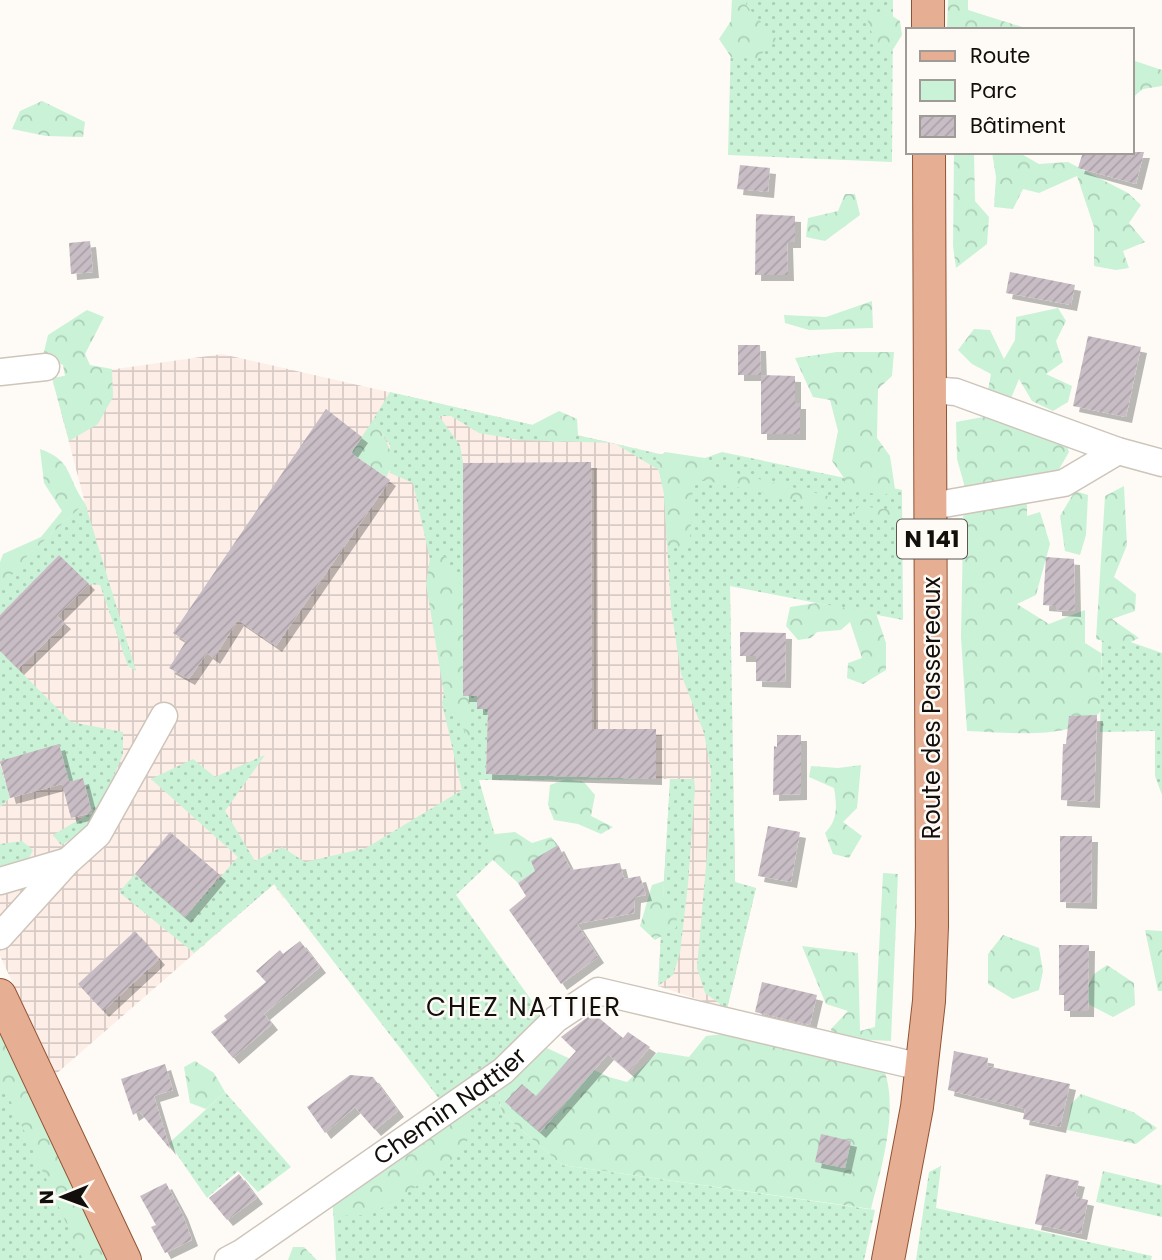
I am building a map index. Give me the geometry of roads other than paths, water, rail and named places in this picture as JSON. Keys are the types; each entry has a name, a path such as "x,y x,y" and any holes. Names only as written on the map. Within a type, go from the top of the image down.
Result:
{"main road":[{"path":"928,0 928,28"},
{"name":"Route des Passereaux","path":"888,1260 909,1152 921,1067 929,1001 932,926 929,154"},
{"path":"0,995 125,1260"}],"street":[{"path":"0,372 46,367"},
{"path":"931,390 956,392 1118,451 1162,463"},
{"path":"932,506 1064,483 1118,451"},
{"path":"0,936 67,862 98,834 164,716"},
{"path":"0,881 67,862"},
{"name":"Chemin Nattier","path":"228,1260 503,1071 556,1019 598,991 921,1067"}],"district":[{"name":"CHEZ NATTIER","path":"524,1007"}]}
